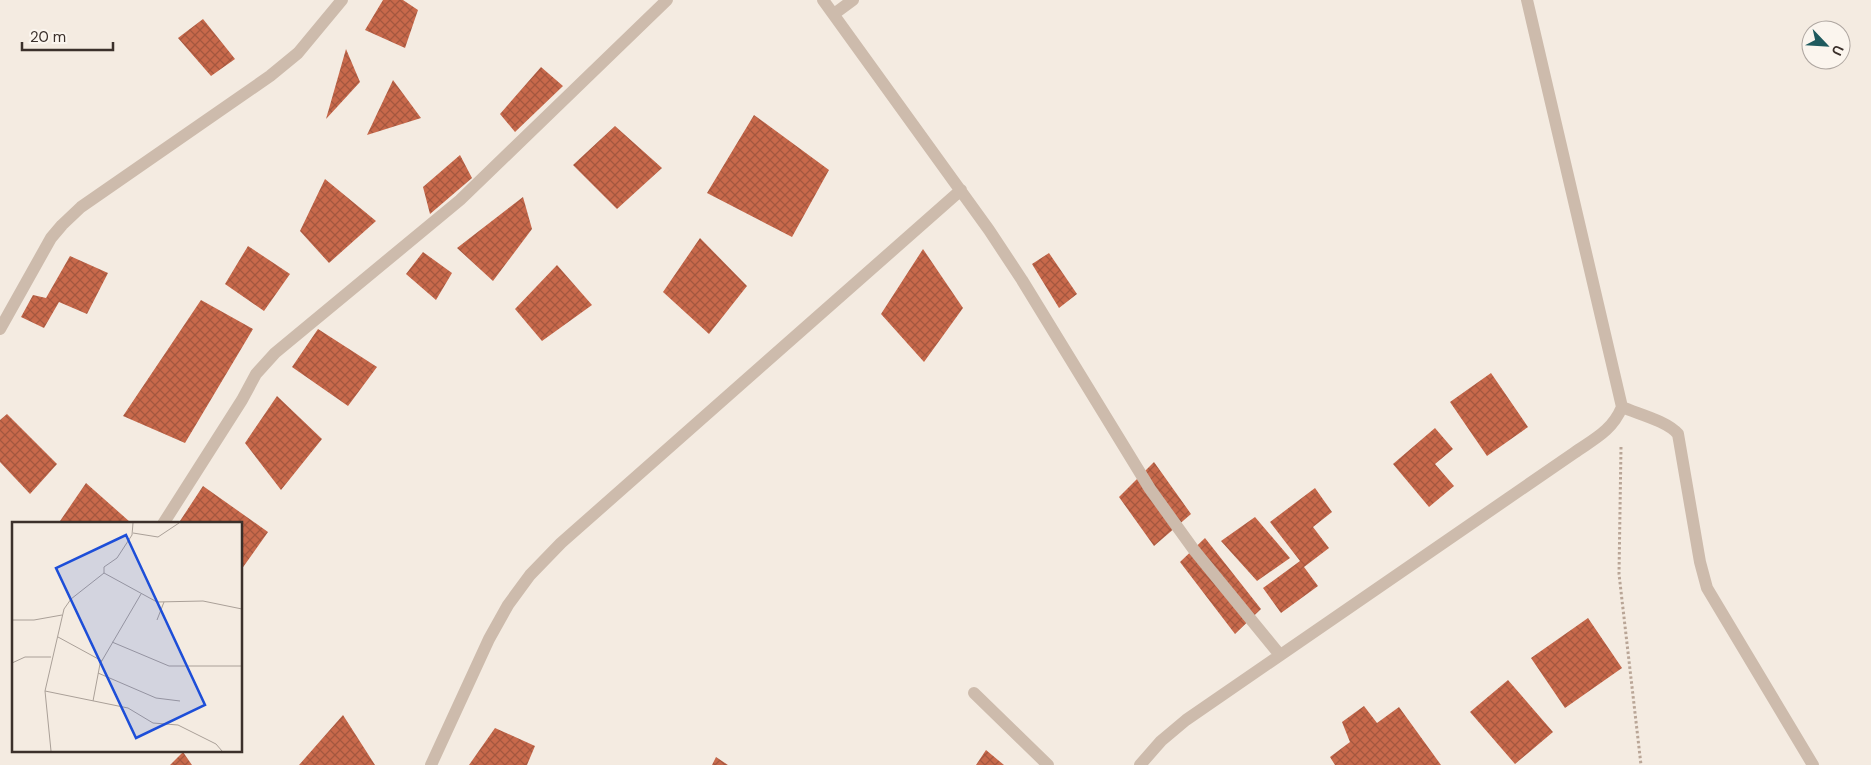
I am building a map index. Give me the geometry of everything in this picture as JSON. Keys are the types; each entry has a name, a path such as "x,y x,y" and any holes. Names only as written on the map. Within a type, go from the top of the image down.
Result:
{"street":[{"path":"0,329 42,253 62,225 82,208 270,76 298,53 342,0"},
{"path":"164,522 242,400 256,374 275,353 460,200 667,0"},
{"path":"823,0 961,190 1022,280 1150,489 1194,550 1280,655"},
{"path":"834,14 853,0"},
{"path":"1140,765 1160,741 1186,720 1607,430 1616,421 1622,407 1527,0"},
{"path":"431,765 489,639 508,605 530,575 561,543 961,190"},
{"path":"1622,407 1674,428 1678,434 1700,562 1707,588 1814,765"},
{"path":"974,693 1048,765"}],"path":[{"path":"1621,446 1619,574 1641,765"}],"building":[{"path":"383,0 403,0 418,10 405,48 365,30"},
{"path":"203,19 235,59 211,76 178,38"},
{"path":"346,49 360,82 326,119"},
{"path":"541,67 563,86 515,132 500,114"},
{"path":"393,80 421,118 367,135"},
{"path":"754,115 829,170 792,237 707,193"},
{"path":"615,126 662,168 617,209 573,165"},
{"path":"460,155 472,178 430,214 423,187"},
{"path":"325,179 376,221 329,263 300,231"},
{"path":"523,197 532,229 493,281 457,248"},
{"path":"700,238 747,286 709,334 663,292"},
{"path":"248,246 290,274 264,311 225,284"},
{"path":"923,249 963,308 924,362 881,314"},
{"path":"423,252 452,273 436,300 406,274"},
{"path":"1049,253 1077,294 1059,308 1032,264"},
{"path":"70,256 108,273 87,314 59,302 44,328 21,317 33,295 46,298"},
{"path":"557,265 592,305 542,341 515,309"},
{"path":"201,300 253,329 185,443 123,416"},
{"path":"318,329 377,367 348,406 292,367"},
{"path":"1491,373 1528,427 1487,456 1450,402"},
{"path":"277,396 322,439 281,490 245,443"},
{"path":"7,414 57,464 30,494 0,462 0,420"},
{"path":"1435,428 1453,449 1435,464 1454,486 1429,507 1393,464"},
{"path":"1154,462 1191,514 1154,546 1119,497"},
{"path":"86,483 130,522 59,522"},
{"path":"203,486 268,532 242,569 242,522 179,522"},
{"path":"1315,488 1332,512 1313,527 1329,548 1304,567 1318,586 1281,613 1263,588 1300,561 1270,522"},
{"path":"1255,517 1290,558 1257,581 1221,541"},
{"path":"1205,538 1261,609 1235,634 1180,562"},
{"path":"1588,618 1622,668 1565,708 1531,658"},
{"path":"1508,680 1553,732 1515,764 1470,712"},
{"path":"1364,706 1377,723 1399,707 1441,765 1335,765 1330,757 1350,742 1342,722"},
{"path":"343,715 375,765 299,765"},
{"path":"495,728 535,746 527,765 469,765"},
{"path":"986,750 1004,765 976,765"},
{"path":"183,752 192,765 170,765"},
{"path":"716,757 728,765 712,765"}]}
